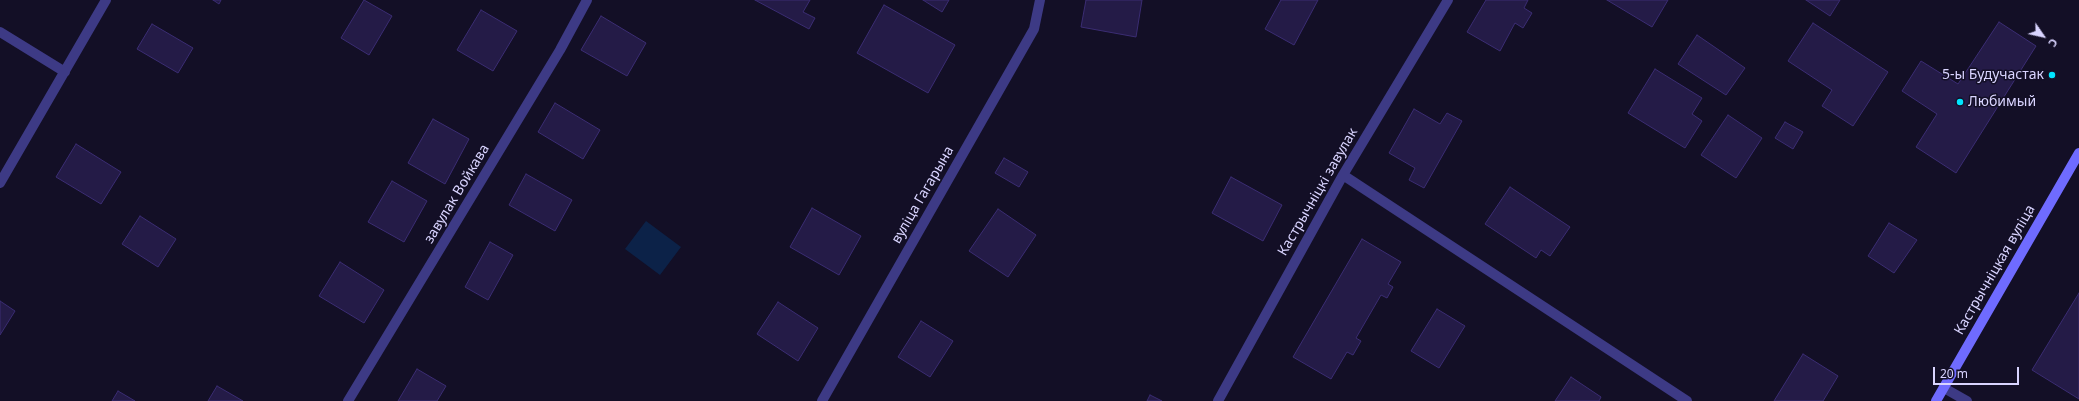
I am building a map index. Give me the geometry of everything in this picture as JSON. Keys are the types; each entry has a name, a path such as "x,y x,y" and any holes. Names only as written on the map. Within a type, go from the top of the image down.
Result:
{"street":[{"path":"0,183 106,0"},
{"name":"завулак Войкава","path":"348,401 556,57 588,0"},
{"name":"вуліца Гагарына","path":"822,401 1034,29 1040,0"},
{"name":"Кастрычніцкі завулак","path":"1218,401 1343,175 1448,0"},
{"path":"0,32 65,72"},
{"name":"Кастрычніцкая вуліца","path":"1936,401 2079,153"},
{"path":"1343,175 1687,401"},
{"path":"1944,388 1967,401"}],"water":[{"path":"646,221 681,247 660,275 625,249"}],"building":[{"path":"213,0 221,0 219,4"},
{"path":"364,0 392,16 369,55 341,38"},
{"path":"755,0 810,0 803,12 815,18 809,29"},
{"path":"923,0 949,0 942,12"},
{"path":"1086,0 1142,0 1136,37 1081,27"},
{"path":"1281,0 1318,0 1294,45 1265,29"},
{"path":"1486,0 1528,0 1524,8 1532,13 1523,28 1515,23 1500,51 1467,32"},
{"path":"1607,0 1668,0 1652,27"},
{"path":"1806,0 1840,0 1830,16"},
{"path":"884,5 955,45 928,93 857,53"},
{"path":"481,10 517,31 493,71 457,50"},
{"path":"601,16 646,43 627,76 581,50"},
{"name":"Любимый","path":"1999,22 2036,46 1956,173 1916,147 1937,114 1902,91 1921,61 1958,84"},
{"path":"1813,23 1888,72 1853,126 1822,106 1832,90 1788,61"},
{"path":"152,24 193,48 178,73 137,49"},
{"path":"1697,35 1745,68 1726,95 1678,64"},
{"path":"1655,69 1702,98 1692,114 1702,121 1685,148 1628,113"},
{"path":"555,103 600,130 583,159 538,132"},
{"path":"1414,109 1440,124 1447,113 1462,121 1424,188 1409,180 1415,168 1389,153"},
{"path":"1728,115 1762,138 1736,178 1701,155"},
{"path":"433,119 469,139 445,184 408,163"},
{"path":"1785,122 1803,132 1793,149 1775,138"},
{"path":"76,144 121,172 101,204 56,177"},
{"path":"1004,158 1028,172 1019,187 995,173"},
{"path":"526,174 572,200 555,231 509,205"},
{"path":"1231,177 1282,205 1263,241 1212,213"},
{"path":"392,181 427,201 404,242 368,222"},
{"path":"1510,187 1570,227 1550,256 1541,250 1536,258 1485,224"},
{"path":"812,208 861,236 839,275 790,247"},
{"path":"998,209 1036,235 1008,277 969,251"},
{"path":"140,216 176,239 158,267 122,244"},
{"path":"1889,223 1917,240 1894,273 1868,256"},
{"path":"1362,239 1401,262 1388,284 1393,287 1387,298 1381,295 1356,338 1361,341 1353,355 1347,352 1331,379 1293,357"},
{"path":"490,242 513,255 488,300 465,287"},
{"path":"340,262 384,290 364,323 319,296"},
{"path":"2079,293 2079,399 2032,370"},
{"path":"0,301 15,311 0,335"},
{"path":"778,302 818,328 798,361 757,334"},
{"path":"1437,309 1465,326 1439,368 1411,351"},
{"path":"921,321 953,341 930,377 898,357"},
{"path":"1803,354 1838,376 1823,401 1774,401"},
{"path":"417,369 446,386 437,401 398,401"},
{"path":"1571,377 1601,397 1599,401 1555,401"},
{"path":"217,386 243,401 208,401"},
{"path":"118,391 135,401 112,401"},
{"path":"1150,395 1162,401 1147,401"}],"place":[{"name":"5-ы Будучастак","path":"2052,75"},
{"name":"Любимый","path":"1960,102"}]}
